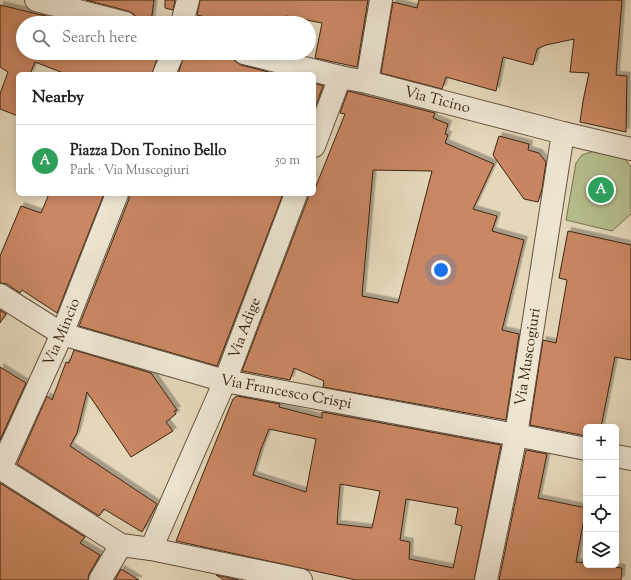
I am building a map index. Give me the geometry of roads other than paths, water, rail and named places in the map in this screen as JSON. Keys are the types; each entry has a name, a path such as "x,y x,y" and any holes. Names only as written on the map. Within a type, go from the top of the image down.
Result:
{"street":[{"path":"36,0 99,16"},
{"path":"184,16 188,0"},
{"path":"367,82 380,0"},
{"path":"165,72 170,60"},
{"name":"Via Ticino","path":"272,60 340,77 367,82 563,133 631,149"},
{"path":"316,141 340,77"},
{"name":"Via Muscogiuri","path":"486,580 516,434 563,133"},
{"name":"Via Mincio","path":"0,468 62,334 116,196"},
{"name":"Via Adige","path":"151,549 225,381 295,196"},
{"name":"Via Francesco Crispi","path":"0,295 62,334 225,381 516,434 583,448"},
{"path":"619,457 631,459"},
{"path":"0,468 121,545 151,549 266,577 301,580"},
{"path":"100,580 121,545"}],"place":[{"name":"Piazza Don Tonino Bello","path":"601,190"}]}
